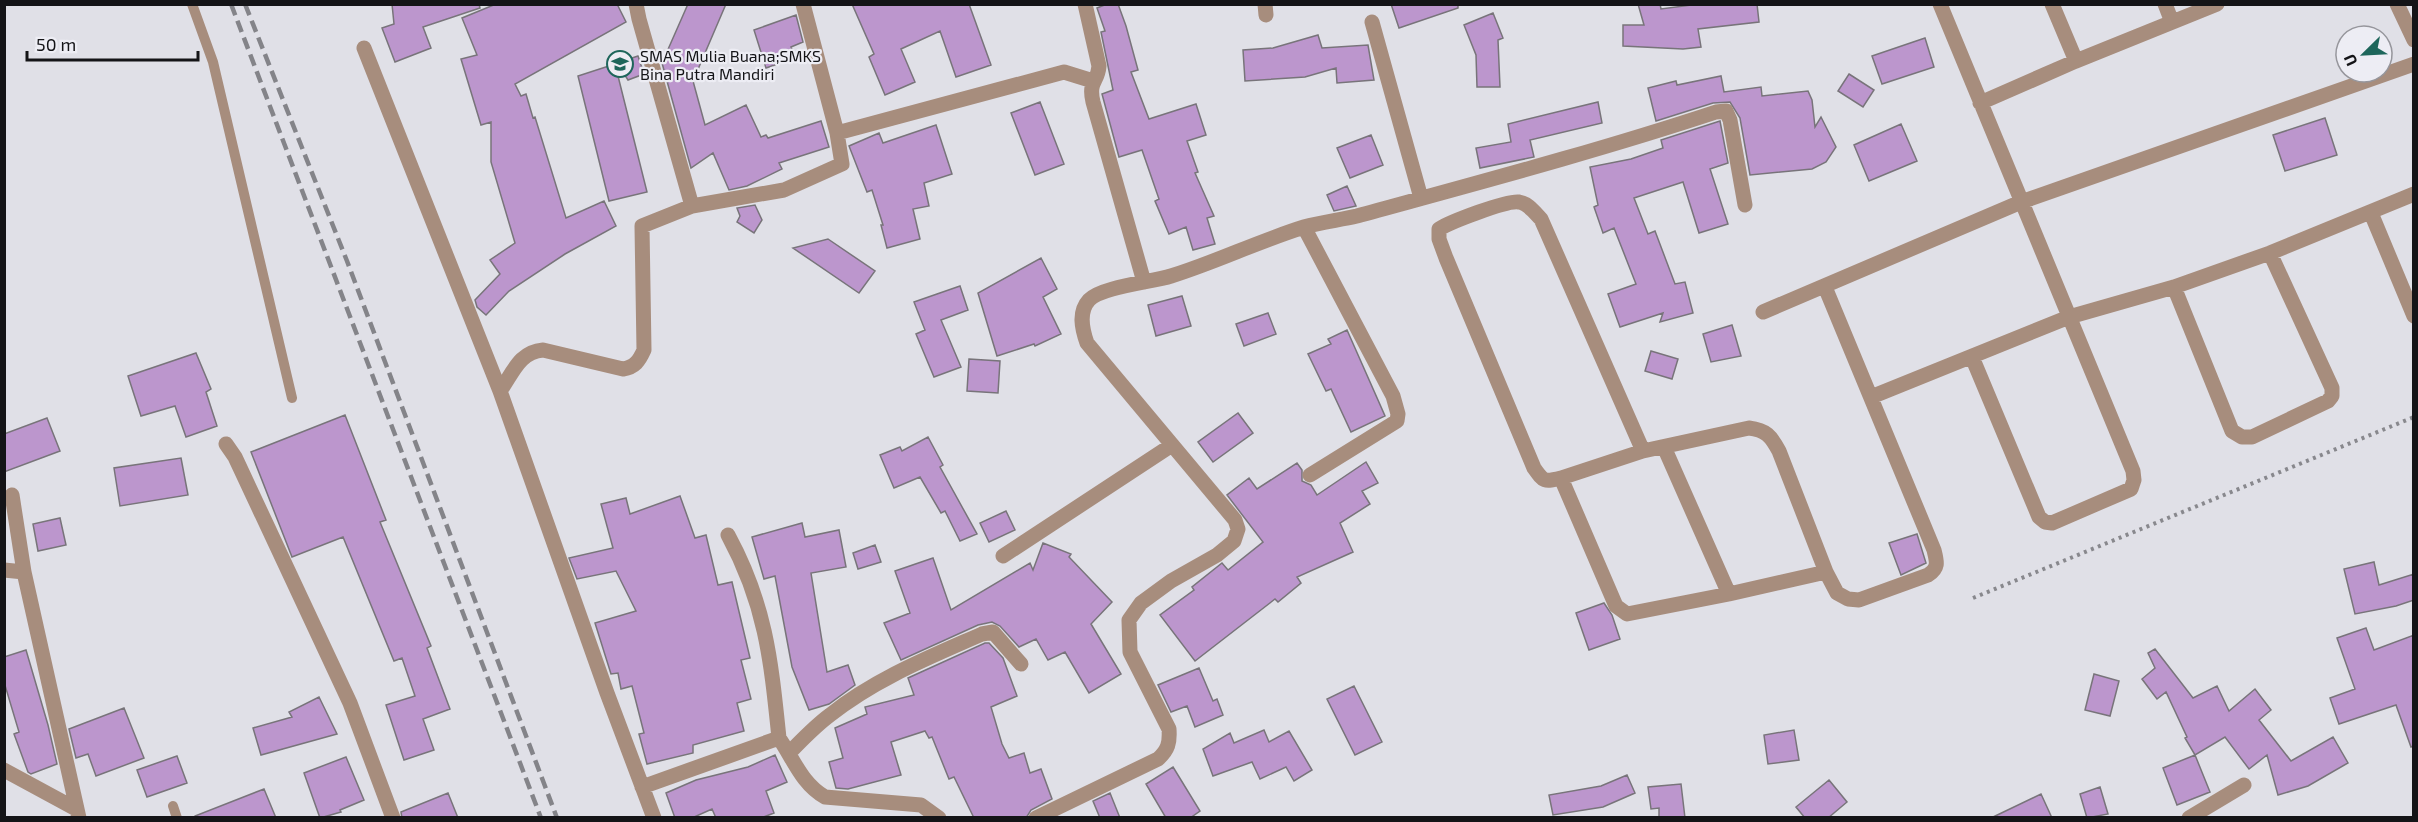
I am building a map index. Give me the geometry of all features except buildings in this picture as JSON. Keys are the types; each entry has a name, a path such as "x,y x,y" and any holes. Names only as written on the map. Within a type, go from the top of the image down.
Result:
{"street":[{"path":"636,4 692,206"},
{"path":"500,391 526,353 535,351 543,350 623,369 631,368 638,362 644,350 642,226 692,206 784,190 842,164 837,133 803,4"},
{"path":"1085,4 1099,66 1090,91 1144,282"},
{"path":"1940,4 2133,471 2134,480 2131,489 2052,523 2045,522 2039,517 1972,357"},
{"path":"2052,4 2076,61"},
{"path":"2165,4 2172,22"},
{"path":"1980,103 2217,4"},
{"path":"2397,4 2414,40"},
{"path":"1372,22 1421,198"},
{"path":"364,48 500,391 606,693 654,818"},
{"path":"1763,312 2021,202 2414,64"},
{"path":"837,133 1064,72 1093,81"},
{"path":"1035,818 1158,759 1166,752 1170,741 1169,729 1130,652 1129,620 1141,603 1171,581 1217,555 1234,541 1238,529 1235,520 1087,343 1082,329 1082,313 1089,300 1102,292 1168,277 1304,227 1354,217 1631,140 1716,112 1726,111 1730,120 1745,205"},
{"path":"1871,397 2069,317 2174,286 2270,253 2414,194"},
{"path":"1643,451 1541,219 1528,205 1517,201 1450,222 1439,229 1439,239 1446,258 1534,468 1542,479 1547,482 1562,478 1643,451 1749,428 1761,430 1768,434 1779,451 1826,572 1837,593 1848,599 1859,600 1928,575 1936,570 1938,564 1826,287"},
{"path":"2371,213 2414,316"},
{"path":"1304,227 1393,396 1398,414 1397,421 1310,475"},
{"path":"2174,286 2232,430 2242,437 2252,436 2328,401 2332,388 2270,253"},
{"path":"226,444 235,457 350,703 393,818"},
{"path":"1003,556 1172,445"},
{"path":"1664,447 1729,594"},
{"path":"1562,478 1611,596 1620,611 1627,614 1826,572"},
{"path":"12,495 24,572 77,813"},
{"path":"728,536 753,586 760,610 772,667 779,738 804,780 825,797 921,805 939,818"},
{"path":"4,570 24,572"},
{"path":"789,753 828,715 861,693 904,669 981,634 993,632 1021,664"},
{"path":"642,787 779,738"},
{"path":"4,770 77,813"},
{"path":"2189,818 2244,785"}],"lane":[{"path":"192,4 213,62 292,398"},
{"path":"173,806 177,818"}],"path":[{"path":"1973,598 2414,417"}],"railway":[{"path":"231,4 541,818"},
{"path":"245,4 347,261 557,818"}],"place":[{"name":"SMAS Mulia Buana;SMKS Bina Putra Mandiri","path":"620,64"}]}
